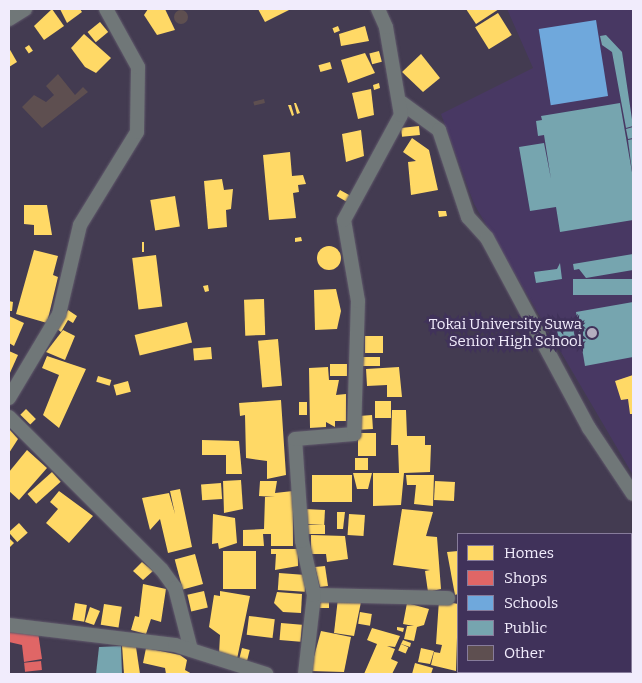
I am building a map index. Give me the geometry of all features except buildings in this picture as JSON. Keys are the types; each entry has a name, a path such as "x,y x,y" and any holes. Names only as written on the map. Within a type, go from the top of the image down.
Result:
{"street":[{"path":"9,19 25,9"},
{"path":"9,398 60,314 80,225 137,132 138,67 106,9"},
{"path":"304,674 314,595 302,541 295,439 354,434 358,301 344,220 401,115 402,103 378,9"},
{"path":"402,103 439,130 468,217 487,238 589,428 633,494"},
{"path":"9,417 162,570 175,588 191,650"},
{"path":"314,595 448,598"},
{"path":"9,624 67,629 191,650 266,674"}],"shaded area":[{"name":"Tokai University Suwa Senior High School","path":"507,9 633,9 633,475 474,204 441,114 533,68"}],"place":[{"name":"Tokai University Suwa Senior High School","path":"592,333"}]}
